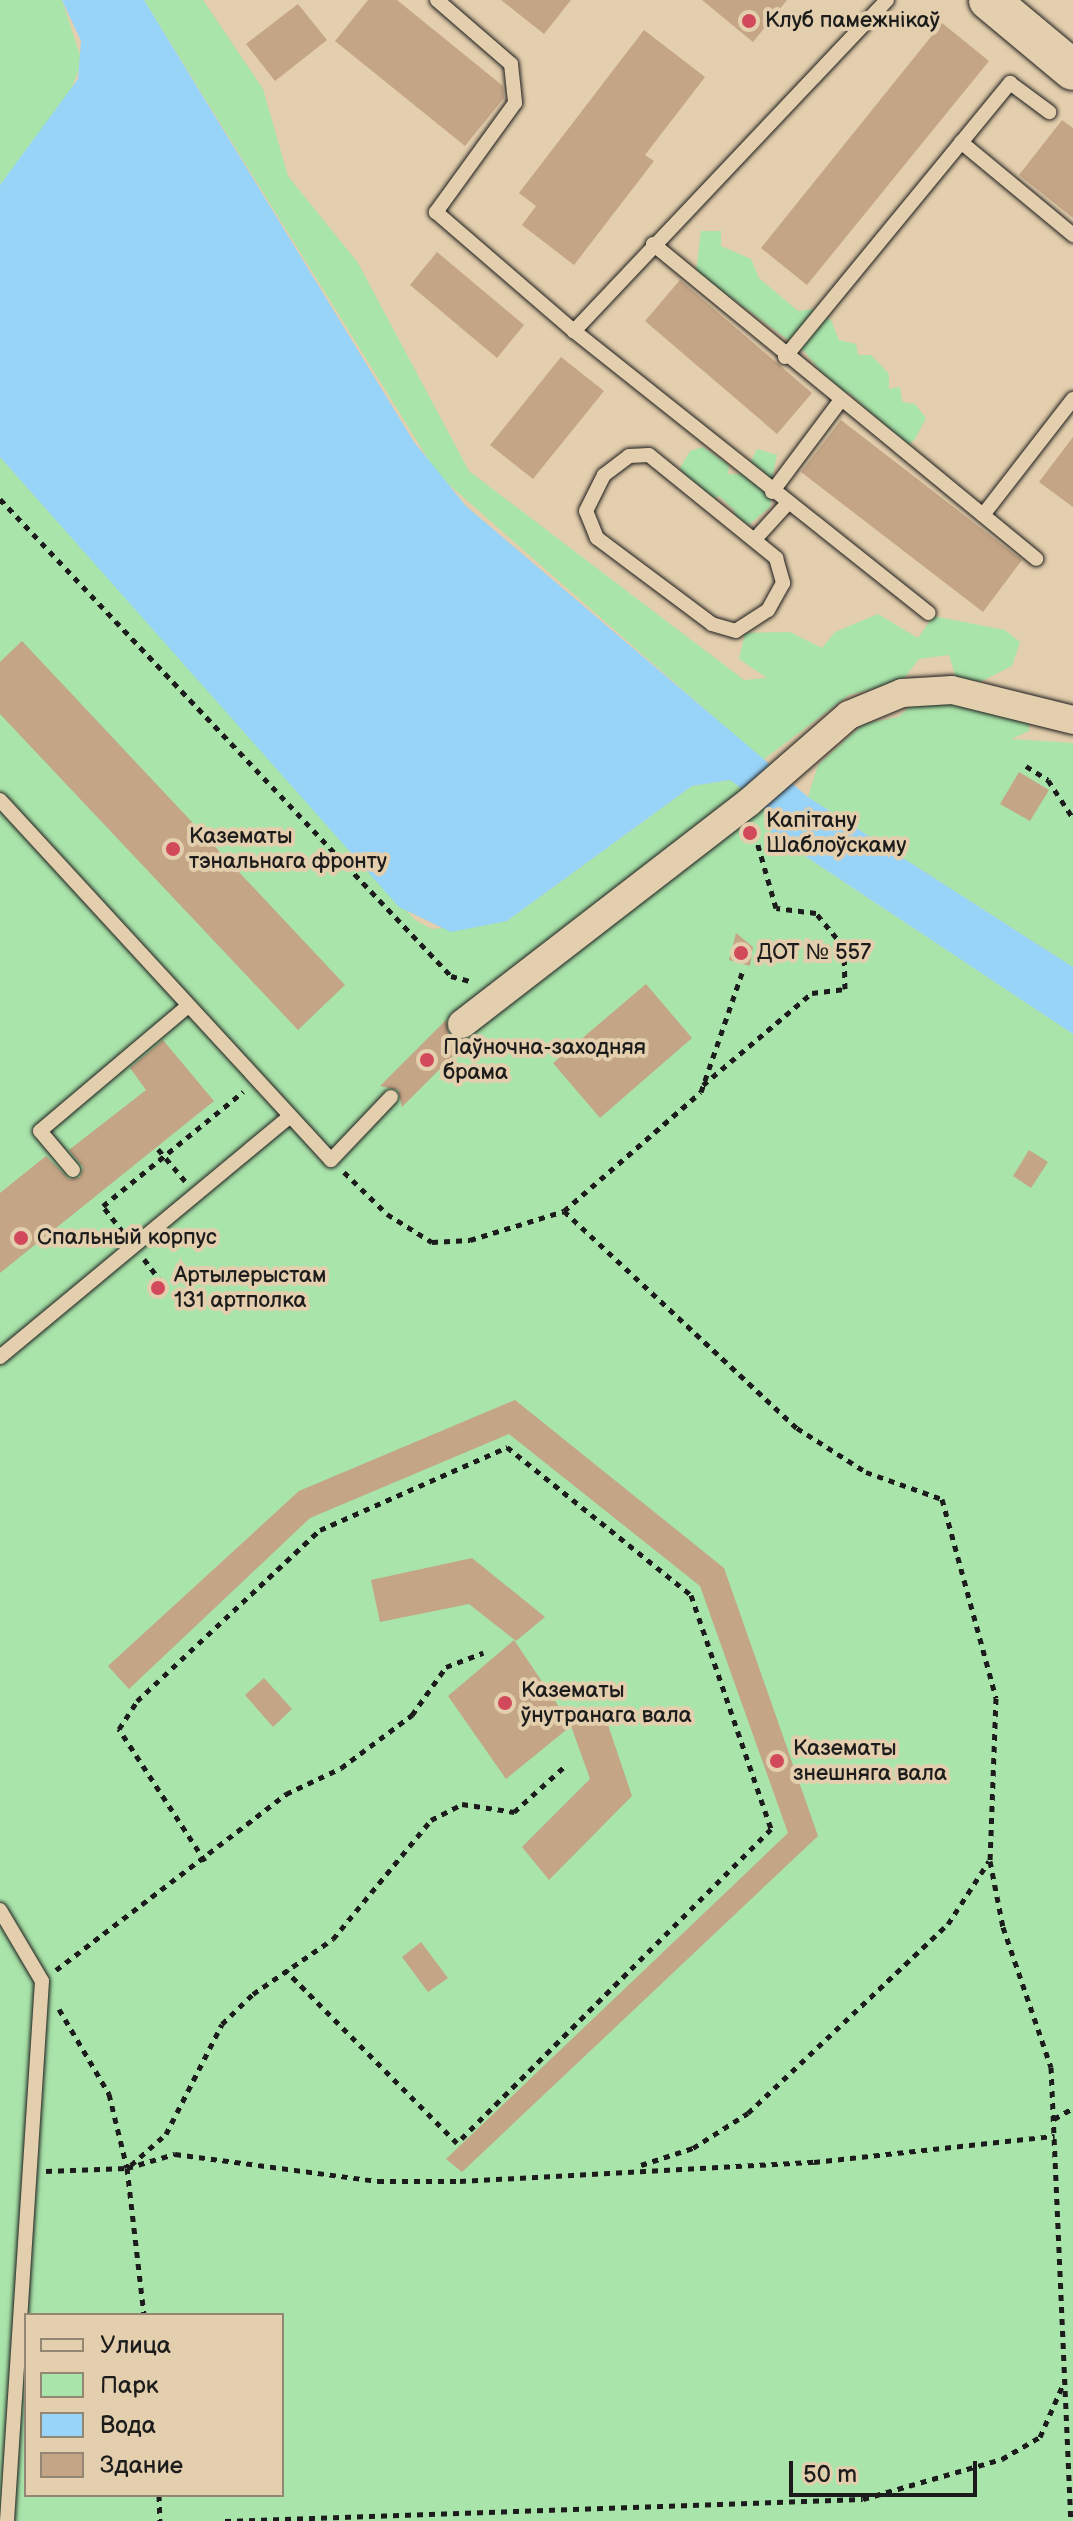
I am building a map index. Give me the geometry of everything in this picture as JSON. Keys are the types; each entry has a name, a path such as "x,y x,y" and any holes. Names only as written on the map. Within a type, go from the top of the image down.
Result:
{"main road":[{"path":"989,0 1073,70"}],"street":[{"path":"462,1024 748,803 849,715 902,693 952,690 1073,720"}],"lane":[{"path":"437,0 511,64 515,103 436,212 574,331 787,504 928,613"},
{"path":"574,331 887,0"},
{"path":"785,357 1010,83 1049,112"},
{"path":"961,142 1073,235"},
{"path":"653,244 785,357 1036,559"},
{"path":"983,515 1073,399"},
{"path":"772,492 840,401"},
{"path":"649,455 756,538 776,558 783,583 768,610 736,631 712,624 597,538 586,511 604,475 629,456 649,455"},
{"path":"756,538 787,504"},
{"path":"0,800 331,1160 391,1097"},
{"path":"73,1170 40,1131 188,1006"},
{"path":"0,1357 289,1117"},
{"path":"0,1910 42,1981 7,2521"}],"path":[{"path":"0,499 451,976 506,990"},
{"path":"1026,766 1048,780 1073,818"},
{"path":"331,1160 387,1214 432,1242 470,1240 564,1211 703,1085 812,993 845,989 844,947 816,913 776,908 748,803"},
{"path":"703,1085 743,970"},
{"path":"134,1245 103,1206 257,1081"},
{"path":"158,1149 196,1194"},
{"path":"564,1211 797,1428 866,1472 942,1499 996,1698 990,1861 1003,1927 1051,2067 1071,2521"},
{"path":"205,1861 119,1729 137,1701 320,1530 507,1447 691,1595 771,1829 457,2143 286,1971"},
{"path":"144,2313 127,2168 109,2094 42,1981 205,1861 286,1794 341,1768 412,1715 446,1667 483,1653"},
{"path":"127,2168 166,2134 222,2024 286,1971 333,1939 431,1820 462,1804 514,1812 564,1767"},
{"path":"634,2167 693,2148 748,2113 948,1924 990,1861"},
{"path":"1054,2119 1073,2108"},
{"path":"31,2172 127,2168 175,2154 378,2181 634,2167 814,2162 1055,2136"},
{"path":"225,2521 863,2499 1002,2459 1040,2437 1065,2379"},
{"path":"159,2497 160,2521"}],"green space":[{"path":"0,0 62,0 82,61 69,95 0,185"},
{"path":"144,0 203,0 263,89 288,176 358,263 469,471 744,680 767,678 739,659 745,633 790,632 822,648 835,632 878,614 918,638 933,616 1005,630 1020,642 1012,666 980,682 956,678 949,655 919,659 902,681 849,695 763,760 438,475"},
{"path":"701,231 721,231 721,246 751,259 759,278 798,311 813,309 831,320 839,340 856,344 858,355 871,355 889,374 889,389 900,387 902,402 915,404 926,418 915,439 907,446 849,393 838,393 805,352 696,272"},
{"path":"703,447 729,465 728,474 745,474 757,449 777,455 772,480 759,486 772,498 770,507 750,524 735,524 734,510 719,496 710,501 694,491 680,468 690,451"},
{"path":"0,457 415,920 432,929 507,921 692,786 730,780 763,804 772,834 1073,1034 1073,2521 0,2521"},
{"path":"955,699 1029,721 1029,731 1011,739 1073,743 1073,967 808,797 818,765 863,724 898,717 916,702"}],"water":[{"path":"62,0 144,0 414,442 466,506 808,797 1073,967 1073,1034 772,834 763,804 730,780 692,786 507,921 451,932 399,907 0,457 0,185 78,79 81,41"}],"building":[{"path":"368,0 397,0 503,86 504,98 465,146 335,41"},
{"path":"501,0 571,0 544,34"},
{"name":"Клуб памежнікаў","path":"702,0 787,0 753,42"},
{"path":"298,4 327,40 275,81 246,44"},
{"path":"942,23 989,61 807,285 761,248"},
{"path":"644,30 705,77 645,155 654,161 574,265 522,225 536,206 519,193"},
{"path":"1062,120 1073,128 1073,218 1019,175"},
{"path":"437,252 524,325 497,358 410,285"},
{"path":"680,280 812,393 777,434 645,321"},
{"path":"561,357 604,391 533,479 490,445"},
{"path":"841,420 1022,560 983,612 801,472"},
{"path":"1073,437 1073,507 1039,482"},
{"name":"Казематы тэнальнага фронту","path":"22,641 345,985 298,1030 0,714 0,662"},
{"path":"1019,772 1049,790 1030,821 1000,804"},
{"name":"ДОТ № 557","path":"736,933 753,947 750,966 729,960"},
{"path":"646,984 692,1038 600,1118 553,1063"},
{"name":"Паўночна-заходняя брама","path":"446,1020 449,1035 470,1039 402,1107 398,1090 380,1086"},
{"path":"163,1040 214,1101 0,1273 0,1193 46,1156 69,1179 80,1177 83,1167 69,1150 146,1090 130,1068"},
{"path":"1029,1150 1048,1162 1031,1188 1013,1176"},
{"name":"Казематы знешняга вала","path":"515,1400 724,1568 818,1836 462,2172 446,2159 788,1833 700,1586 509,1434 310,1518 129,1689 108,1666 299,1491"},
{"path":"472,1558 545,1617 516,1641 469,1604 380,1622 371,1580"},
{"path":"514,1640 570,1723 603,1710 632,1796 549,1880 522,1847 590,1779 571,1726 506,1779 448,1696"},
{"path":"264,1678 292,1709 273,1727 245,1695"},
{"path":"421,1942 448,1978 428,1992 402,1957"}],"place":[{"name":"Клуб памежнікаў","path":"749,21"},
{"name":"Капітану Шаблоўскаму","path":"750,833"},
{"name":"Казематы тэнальнага фронту","path":"173,849"},
{"name":"ДОТ № 557","path":"741,953"},
{"name":"Паўночна-заходняя брама","path":"427,1060"},
{"name":"Спальный корпус","path":"21,1238"},
{"name":"Артылерыстам 131 артполка","path":"158,1288"},
{"name":"Казематы ўнутранага вала","path":"505,1703"},
{"name":"Казематы знешняга вала","path":"777,1761"}]}
